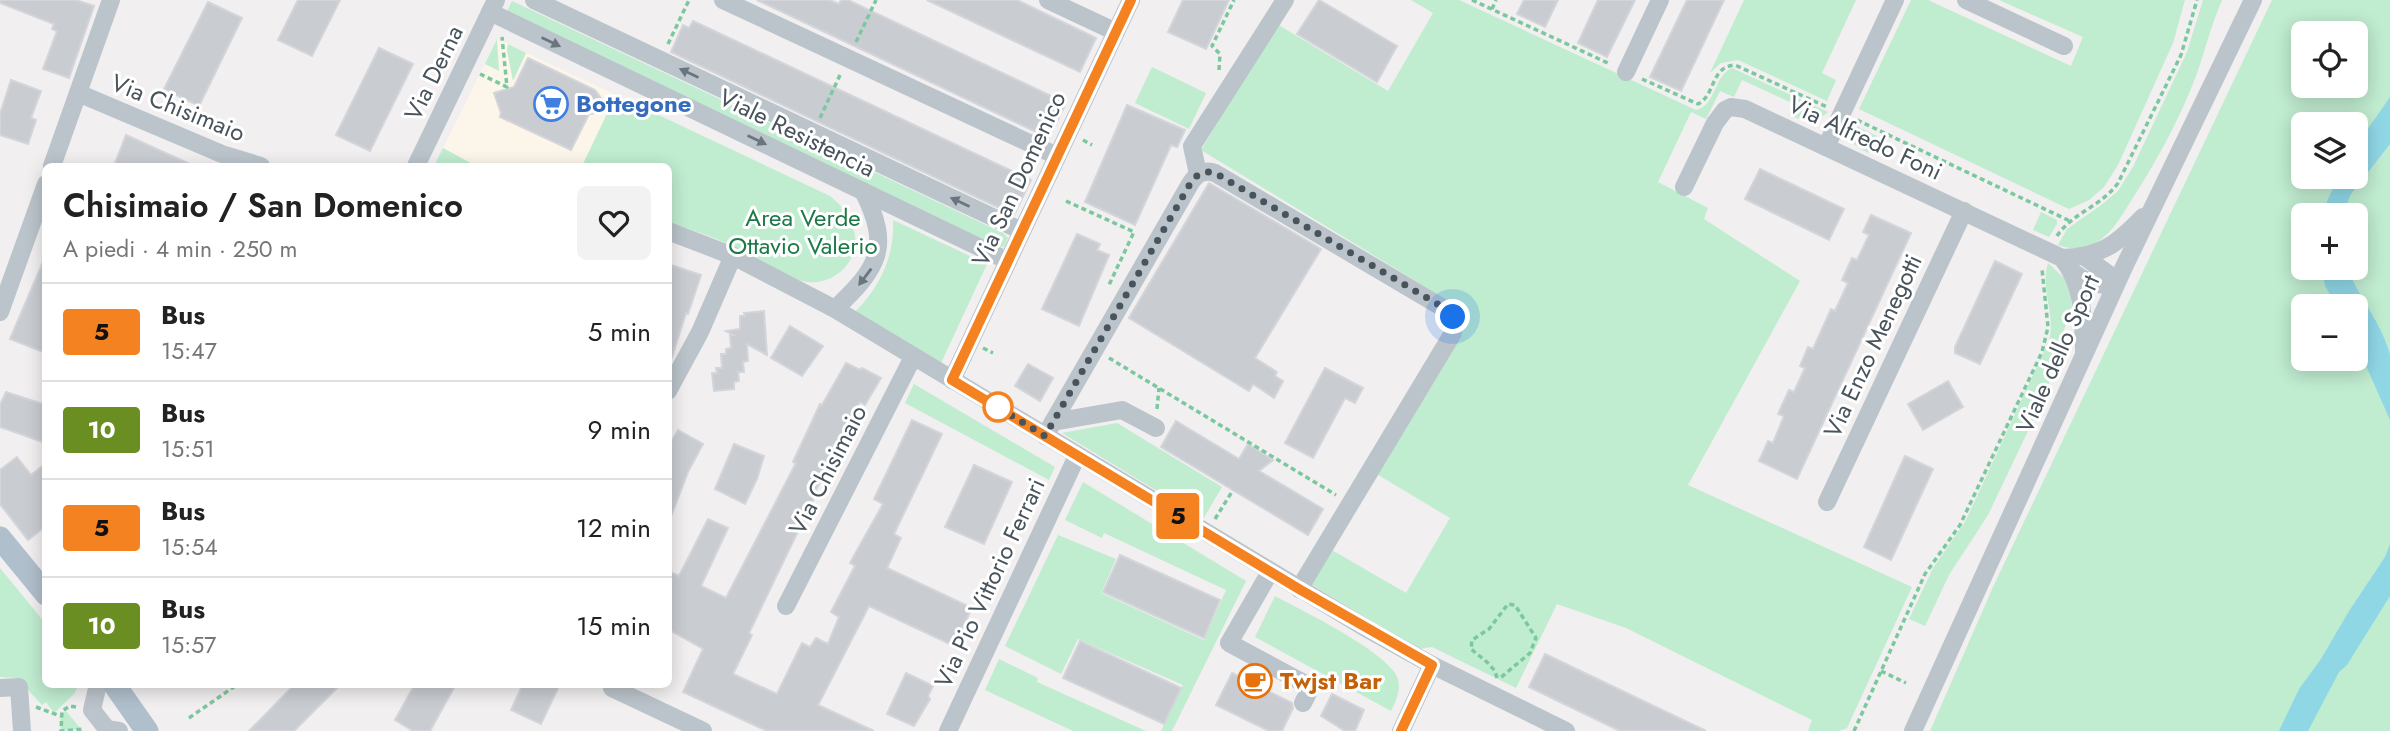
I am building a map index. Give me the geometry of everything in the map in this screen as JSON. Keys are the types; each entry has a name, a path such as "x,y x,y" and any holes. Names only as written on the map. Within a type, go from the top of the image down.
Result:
{"main road":[{"path":"0,538 42,589"},
{"path":"117,688 147,731"}],"street":[{"path":"53,163 111,0"},
{"name":"Viale Resistencia","path":"534,0 1022,231"},
{"path":"723,0 1057,156"},
{"path":"1048,0 1116,32"},
{"name":"Via San Domenico","path":"952,380 1131,0"},
{"path":"1198,174 1192,146 1285,0"},
{"path":"1626,72 1660,0"},
{"path":"1826,147 1895,0"},
{"path":"1966,0 2064,46"},
{"name":"Viale dello Sport","path":"1913,731 2116,286 2253,0"},
{"name":"Viale Resistencia","path":"493,6 1008,261"},
{"name":"Via Derna","path":"417,163 493,6"},
{"name":"Via Chisimaio","path":"78,93 222,154 251,163"},
{"name":"Via Alfredo Foni","path":"1684,187 1715,123 1725,110 1731,107 1745,109 2063,258 2084,281 2116,286"},
{"path":"1049,429 1198,174 1210,171 1215,173 1446,309 1453,317 1453,333 1299,589"},
{"path":"835,309 861,283 877,256 878,226 863,191"},
{"path":"0,312 42,195"},
{"name":"Via Alfredo Foni","path":"2063,258 2085,257 2116,243 2153,207"},
{"name":"Via Enzo Menegotti","path":"1827,502 1964,211"},
{"path":"672,233 733,256 835,309 952,380 1049,429 1077,456 1299,589 1432,665 1494,686 1566,731"},
{"path":"672,384 700,332 733,256"},
{"path":"2085,257 2104,270 2116,286"},
{"path":"2063,258 2080,296 2085,355"},
{"name":"Via Chisimaio","path":"786,606 912,356"},
{"path":"1049,429 1122,410 1156,428"},
{"name":"Via Pio Vittorio Ferrari","path":"948,731 1077,456"},
{"path":"1270,572 1229,643 1311,687 1303,703"},
{"path":"1401,731 1432,665"},
{"path":"0,688 19,687 22,731"},
{"path":"97,688 92,710 107,729 119,731"},
{"path":"612,688 703,731"}],"path":[{"path":"665,52 689,0"},
{"path":"853,49 876,0"},
{"path":"1218,81 1220,54 1212,46 1234,0"},
{"path":"1472,0 1698,104 1706,98 1719,72 1735,65 1831,108"},
{"path":"1492,9 1496,0"},
{"path":"2063,258 2061,229 2105,199 2118,183 2181,55 2197,0"},
{"path":"476,72 507,87 502,36 495,32"},
{"path":"813,132 844,67"},
{"path":"1854,119 2070,221"},
{"path":"1066,201 1134,232 1104,296 1117,312"},
{"path":"1854,731 1925,574 1960,524 2042,352 2048,327 2041,277 2043,264"},
{"path":"1095,349 1350,503"},
{"path":"1213,524 1233,490"},
{"path":"1508,604 1515,605 1536,638 1530,653 1494,686 1495,671 1471,649 1470,644 1489,629 1508,604"},
{"path":"1881,671 1906,682"},
{"path":"189,718 232,688"},
{"path":"70,706 62,711 60,716 61,730 87,729"},
{"path":"41,709 60,716"}],"shaded area":[{"path":"497,39 616,95 583,163 470,163 443,148"}],"green space":[{"path":"1411,0 1459,0 1696,110 1708,102 1721,77 1732,68 1828,112 1814,120 1789,115 1794,104 1742,80 1734,97 1720,91 1706,119 1691,112 1658,182 1708,208 1704,219 1800,281 1688,485 1912,587 1847,728 1839,731 1808,731 1812,720 1626,628 1557,604 1516,688 1432,647 1418,649 1304,580 1325,546 1406,593 1450,518 1370,470 1457,326 1447,300 1201,150 1277,24 1388,91 1433,13"},
{"path":"1744,0 1856,0 1822,73 1836,80 1827,101 1738,60 1721,63 1710,73"},
{"path":"1911,0 1928,0 2071,66 2083,37 1999,0 2185,0 2173,43 2118,165 2104,187 2089,200 2069,209 1859,109"},
{"path":"2203,0 2222,0 2189,93 2148,173 2119,219 2104,237 2084,248 2058,245 2067,229 2118,191 2133,167 2187,52"},
{"path":"2272,0 2390,0 2390,731 1930,731 1993,587"},
{"path":"512,1 1003,233 1008,238 1005,246 999,248 505,16"},
{"path":"497,39 499,71 485,64"},
{"path":"508,44 526,53 513,81 507,50"},
{"path":"1152,67 1206,93 1189,129 1135,103"},
{"name":"Area Verde Ottavio Valerio","path":"616,95 830,196 839,204 852,224 855,247 847,265 840,272 823,281 802,281 722,241 672,224 672,163 583,163"},
{"path":"1848,122 1877,136 1869,153 1849,138"},
{"path":"443,148 470,163 436,163"},
{"path":"2041,212 2057,220 2049,237 2033,230"},
{"path":"893,220 987,264 941,363 855,312 872,292 884,270 891,246"},
{"path":"2048,263 2065,279 2072,307 2047,391 1988,515 1949,575 1925,626 1909,619 1933,568 1965,522 2049,341 2051,321 2046,283"},
{"path":"914,384 1055,467 1049,480 905,403"},
{"path":"1117,423 1222,487 1203,519 1062,433"},
{"path":"1083,482 1246,581 1172,731 1161,731 1183,685 1078,639 1061,674 1005,646 1058,535 1116,559 1101,593 1204,640 1226,590 1104,533 1102,538 1065,520"},
{"path":"0,568 42,619 42,688 77,688 54,713 46,702 42,705 17,678 0,677"},
{"path":"1275,596 1343,633 1379,657 1398,679 1399,687 1391,711 1255,637"},
{"path":"999,659 1038,678 1037,682 1146,731 1073,731 985,690"},
{"path":"66,711 81,729 61,731 60,716"}],"water":[{"path":"2390,97 2390,144 2368,172 2368,129"},
{"path":"2333,189 2355,189 2347,203 2326,203"},
{"path":"2324,280 2353,280 2360,294 2330,294"},
{"path":"2368,308 2382,332 2390,355 2390,420 2368,370"},
{"path":"2390,544 2390,596 2347,665 2339,672 2308,731 2279,731 2299,689 2321,659 2385,557"}],"building":[{"path":"0,0 76,0 94,6 69,78 43,69 57,31 52,29 54,24 0,3"},
{"path":"298,0 340,0 312,56 278,40"},
{"path":"757,0 829,0 839,4 841,0 848,0 1066,103 1049,138"},
{"path":"927,0 1017,0 1096,38 1080,72"},
{"path":"1183,0 1229,0 1206,49 1168,32"},
{"path":"1319,0 1397,46 1377,82 1297,34"},
{"path":"1524,0 1558,0 1545,27 1517,14"},
{"path":"1598,0 1635,0 1607,57 1578,43"},
{"path":"1687,0 1724,0 1681,91 1650,77"},
{"path":"208,2 242,18 199,106 164,89"},
{"path":"693,21 1031,180 1014,215 671,52 683,25 689,28"},
{"path":"379,48 413,64 370,151 336,135"},
{"name":"Bottegone","path":"528,58 595,90 604,102 602,112 589,114 571,150 500,117 494,93 514,87"},
{"path":"11,80 41,91 31,118 36,120 28,144 0,135 0,114"},
{"path":"1127,105 1185,130 1177,147 1171,145 1135,225 1085,202"},
{"path":"126,135 187,163 115,163"},
{"path":"1760,169 1844,209 1829,240 1745,199"},
{"path":"1209,183 1321,249 1255,358 1277,372 1275,376 1283,381 1274,398 1253,384 1249,391 1129,318"},
{"path":"1871,215 1911,233 1797,479 1759,461 1768,441 1773,443 1784,416 1778,414 1789,390 1794,392 1805,368 1800,366 1808,347 1813,349 1831,309 1835,311 1848,283 1842,280 1852,258 1857,260 1869,235 1863,232"},
{"path":"1077,234 1100,244 1097,250 1109,255 1079,326 1042,309"},
{"path":"1995,261 2022,274 1980,364 1955,353 1955,347"},
{"path":"42,264 42,351 10,339"},
{"path":"672,265 701,275 688,314 686,313 672,357"},
{"path":"764,311 767,355 747,344 748,361 743,362 744,372 738,372 739,381 734,382 734,389 714,391 712,373 717,373 716,368 722,368 721,354 726,354 726,349 731,348 730,335 733,335 726,331 740,329 740,316 745,316 744,313"},
{"path":"790,326 823,346 802,376 771,358"},
{"path":"846,363 881,378 865,405 860,402 847,429 849,433 844,443 833,445 837,457 813,495 815,496 749,633 752,635 733,674 777,694 802,643 810,647 816,638 828,644 839,617 831,612 855,566 850,563 883,504 874,499 912,420 942,434 894,534 901,538 887,568 972,608 954,646 869,606 818,705 874,731 767,731 683,692 703,649 672,631 672,573 679,576 708,519 728,528 701,586 726,598 796,463 793,462 820,404 822,405"},
{"path":"1028,364 1053,378 1040,401 1015,386"},
{"path":"1325,368 1363,388 1355,403 1345,398 1313,458 1285,443"},
{"path":"1948,381 1963,407 1923,430 1908,404"},
{"path":"6,392 42,404 42,442 0,427 0,405"},
{"path":"1176,421 1239,459 1248,444 1273,460 1259,471 1323,509 1308,535 1161,447"},
{"path":"678,430 703,444 688,472 672,514 672,440"},
{"path":"734,444 764,456 745,504 715,489"},
{"path":"1905,456 1933,469 1891,560 1864,547"},
{"path":"17,457 31,475 42,466 42,529 28,540 0,504 0,470"},
{"path":"974,465 1012,482 984,544 945,527"},
{"path":"1120,555 1220,600 1204,638 1103,592"},
{"path":"1080,641 1181,688 1164,724 1063,678"},
{"path":"1545,654 1706,731 1620,731 1529,687"},
{"path":"906,673 933,686 928,696 930,699 914,726 887,714"},
{"path":"1232,673 1292,703 1293,708 1282,731 1269,731 1216,705"},
{"path":"291,688 337,688 294,731 249,731"},
{"path":"413,688 454,688 430,731 413,731 395,720"},
{"path":"521,688 558,688 541,724 511,710"},
{"path":"1332,694 1364,710 1355,731 1345,731 1321,716"}],"bus line":[{"name":"5","path":"1131,0 952,380 1299,589 1432,665 1401,731"}],"place":[{"name":"Bottegone","path":"551,104"},
{"name":"Twjst Bar","path":"1255,681"}],"route":[{"path":"998,407 994,405 1045,436 1190,184 1198,174 1204,172 1215,173 1446,309 1453,317"}]}
